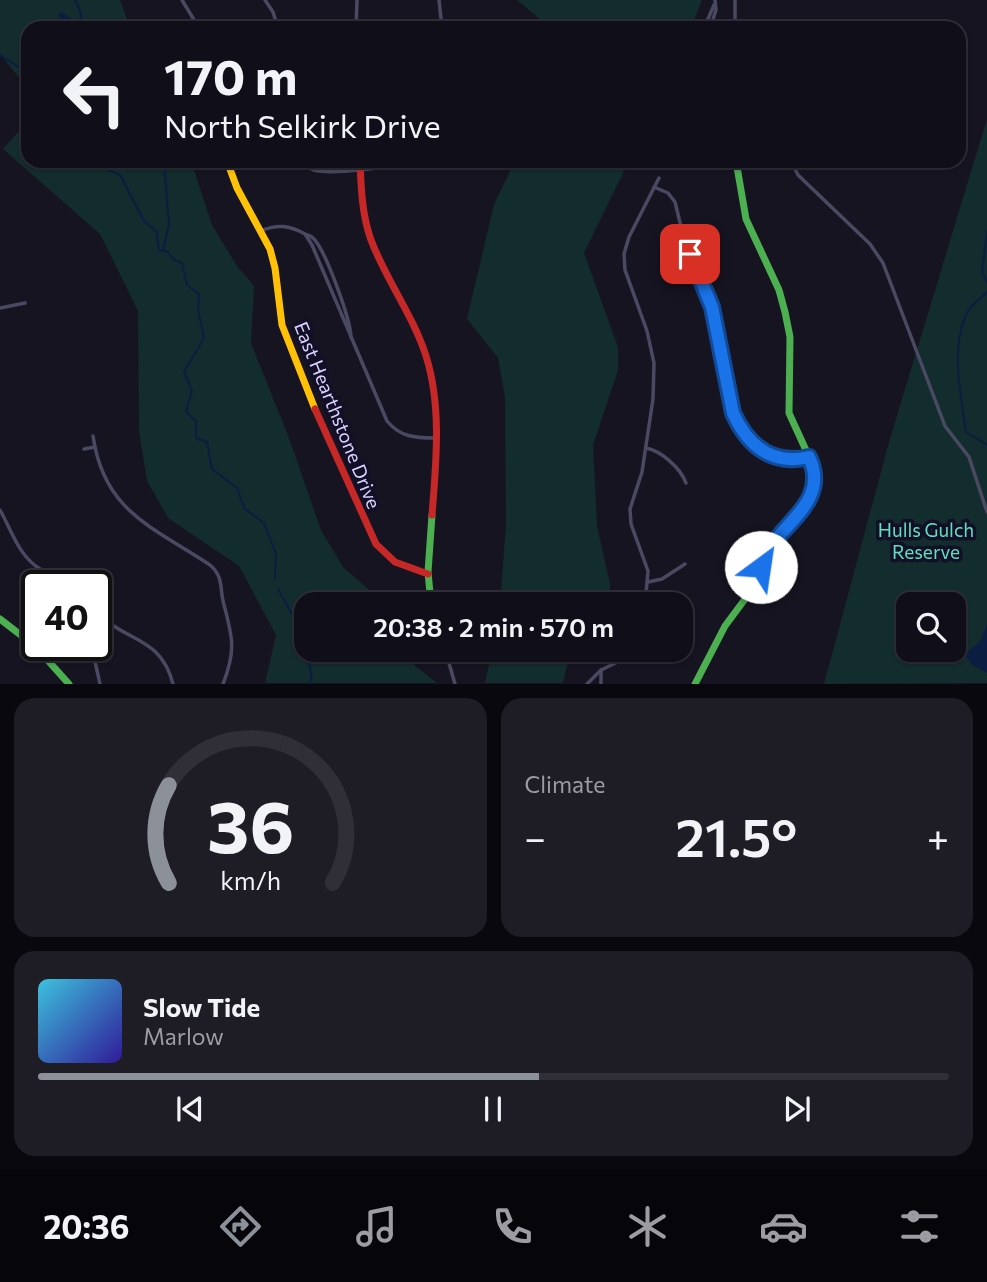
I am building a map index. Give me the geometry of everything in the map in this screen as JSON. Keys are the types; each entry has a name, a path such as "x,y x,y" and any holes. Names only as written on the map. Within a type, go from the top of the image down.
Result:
{"street":[{"path":"182,0 195,21"},
{"path":"265,0 276,21"},
{"path":"356,21 357,0"},
{"path":"439,0 441,21"},
{"path":"735,0 735,21"},
{"path":"707,21 715,2"},
{"path":"712,21 716,10 715,2"},
{"name":"East Hearthstone Drive","path":"230,168 237,188 270,249 282,325 289,348 320,425 371,536 379,550 391,561 428,574"},
{"path":"308,168 319,171 340,168"},
{"path":"360,168 363,204 370,237 421,339 428,360 434,401 435,438 428,574 430,592"},
{"path":"695,684 725,626 751,591 771,547 812,494 815,470 789,414 790,337 785,312 779,290 746,219 737,168"},
{"path":"794,168 797,175 870,244 884,263 945,426 969,457 987,512"},
{"path":"647,592 648,582 644,557 629,518 646,448 653,399 654,363 647,331 625,270 624,254 629,237 659,178"},
{"path":"654,187 668,193 675,202 684,239 712,307 733,413 738,424 759,449 769,455 790,460 809,457"},
{"path":"260,232 279,226 290,227 316,241 343,304 351,338 382,412 393,429 405,436 435,438"},
{"path":"0,308 25,303"},
{"path":"93,436 106,482 120,503 215,569 221,581 232,636 232,649 223,684"},
{"path":"84,449 95,447"},
{"path":"646,448 656,452 680,471 685,483"},
{"path":"0,510 20,550 43,570"},
{"path":"648,582 662,579 685,564"},
{"path":"0,619 21,634"},
{"path":"112,626 141,640 159,654 167,666 173,684"},
{"path":"50,661 69,684"},
{"path":"95,661 100,684"},
{"path":"448,662 455,684"},
{"path":"587,684 601,670 614,662"},
{"path":"601,670 601,684"}],"green space":[{"path":"0,0 120,0 128,21 21,21 21,80 0,54"},
{"path":"517,0 702,0 694,21 542,21"},
{"name":"Hulls Gulch Reserve","path":"987,119 987,683 824,684 889,442"},
{"path":"21,129 21,165 3,149"},
{"path":"25,168 193,168 212,225 237,266 254,286 251,343 289,438 321,530 343,567 371,592 294,592 294,662 412,662 437,683 265,683 276,635 239,566 168,518 147,481 139,431 138,311 100,234"},
{"path":"512,168 626,168 584,253 618,347 618,370 593,445 597,526 610,592 501,592 506,524 505,397 498,358 467,319 494,204"},
{"path":"489,662 568,662 563,683 485,683"}],"water":[{"path":"61,12 75,21 62,21 58,15"},
{"path":"987,624 987,673 971,664 966,656 969,650 980,642"}],"waterway":[{"path":"75,0 81,13 80,21"},
{"path":"0,55 21,68"},
{"path":"105,168 120,175 144,221 156,231 159,250 168,252 173,259 182,263 187,285 199,294 198,309 204,338 184,372 192,391 186,412 196,421 196,438 207,442 212,469 237,488 244,508 264,523 276,554 275,579"},
{"path":"163,250 169,225 165,168"},
{"path":"987,232 982,272 987,282"},
{"path":"987,292 965,317 958,359 966,432 987,445"},
{"path":"278,589 302,632 312,677 309,684"}],"traffic: fast":[{"path":"695,684 725,626 751,591 771,547 805,506 815,482 815,470 789,413 790,337 785,312 779,290 746,219 737,168"},
{"path":"430,592 428,572 432,515"},
{"path":"0,619 35,646 69,684"}],"traffic: slow":[{"path":"230,168 237,188 270,249 282,325 315,409"}],"traffic: jam":[{"path":"360,168 364,211 371,240 421,341 431,375 436,415 432,515"},
{"path":"315,409 376,544 395,562 428,574"}],"route":[{"path":"690,254 712,307 733,413 738,424 759,449 769,455 790,460 809,457 815,470 812,494 766,554 761,567"}]}
